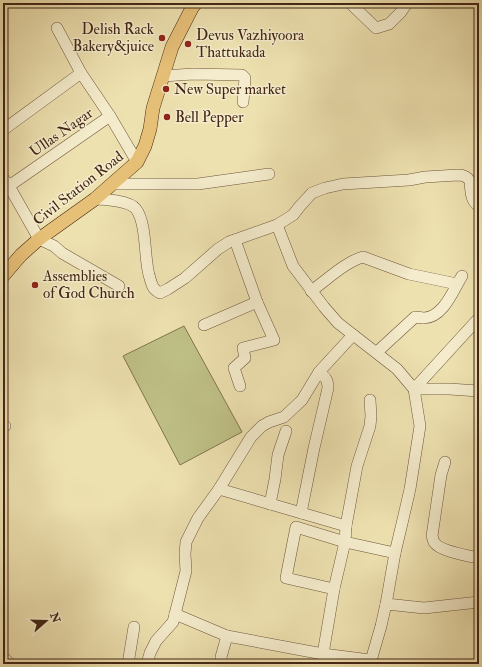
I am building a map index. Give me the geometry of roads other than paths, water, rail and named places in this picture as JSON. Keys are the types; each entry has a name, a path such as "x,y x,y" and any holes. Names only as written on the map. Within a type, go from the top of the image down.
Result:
{"main road":[{"name":"Civil Station Road","path":"3,276 21,254 39,239 95,199 137,162 145,146 153,108 172,48 196,3"}],"street":[{"path":"350,3 376,28 389,24 401,12 407,3"},
{"name":"Ullas Nagar","path":"57,28 81,73 110,116 137,162"},
{"path":"3,130 81,73"},
{"path":"163,76 193,74 242,75 245,78 243,102"},
{"name":"Ullas Nagar","path":"6,182 110,116"},
{"path":"112,184 198,184 269,174"},
{"path":"95,199 109,199 129,204 135,208 143,227 147,266 152,285 154,289 160,293 185,278 218,249 229,242 277,225 293,215 312,193 324,188 343,184 463,175 470,181 473,200 475,204 479,206"},
{"path":"6,182 39,239 54,246 62,253 120,286"},
{"path":"176,614 228,636 370,662 381,626 394,553 404,515 420,426 414,389 397,369 377,352 352,335 338,323 324,307 293,266 277,225"},
{"path":"236,240 257,302 274,340 243,348 245,358 234,368 240,386"},
{"path":"311,291 349,263 364,257 409,274 459,280 446,304 433,315 425,318 414,317 377,352"},
{"path":"204,325 257,302"},
{"path":"414,389 479,318"},
{"path":"147,664 150,653 156,641 173,622 176,614 186,571 186,542 198,518 219,489 250,437 262,426 284,417 302,400 319,372 352,335"},
{"path":"301,513 328,388 326,378 319,372"},
{"path":"414,389 479,391"},
{"path":"323,654 334,589 345,542 346,526 357,466 370,426 370,400"},
{"path":"270,504 278,455 286,431"},
{"path":"445,462 441,474 432,536 434,543 439,547 479,558"},
{"path":"219,489 346,526"},
{"path":"334,589 286,578 296,527 345,542 394,553"},
{"path":"386,604 424,608 479,602"},
{"path":"128,664 134,627"},
{"path":"222,664 221,656 228,636"},
{"path":"3,657 10,664"}],"place":[{"name":"Delish Rack Bakery&juice","path":"162,38"},
{"name":"Devus Vazhiyoora Thattukada","path":"188,44"},
{"name":"New Super market","path":"166,89"},
{"name":"Bell Pepper","path":"167,117"},
{"name":"Assemblies of God Church","path":"35,285"}]}
